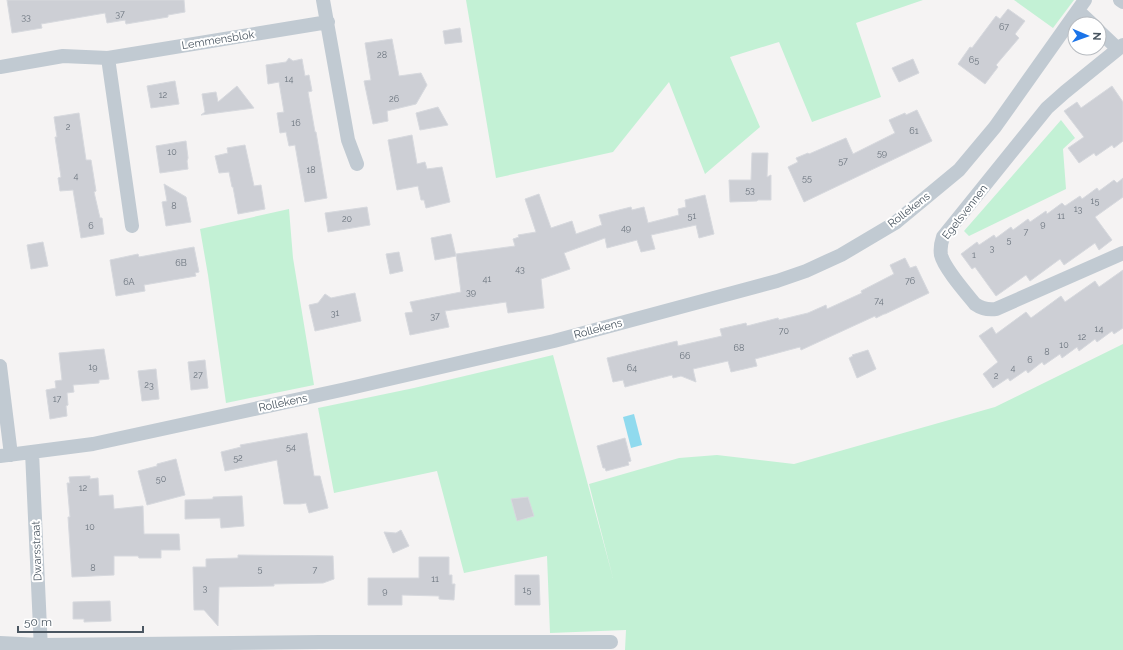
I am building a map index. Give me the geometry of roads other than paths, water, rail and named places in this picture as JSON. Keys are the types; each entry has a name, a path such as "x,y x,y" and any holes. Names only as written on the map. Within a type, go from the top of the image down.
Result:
{"street":[{"path":"323,0 348,140 358,164"},
{"path":"1081,5 1087,16"},
{"name":"Rollekens","path":"6,456 93,444 346,389 554,341 777,281 806,271 841,255 895,223 959,170 995,127 1081,5"},
{"name":"Lemmensblok","path":"0,67 63,56 108,58 328,22"},
{"name":"Egelsvennen","path":"1107,37 1121,47 1047,108 943,237 941,254 944,263 975,304 989,310 996,309 1123,253"},
{"path":"108,58 132,226"},
{"path":"0,366 6,456"},
{"name":"Dwarsstraat","path":"32,452 41,647"},
{"path":"0,643 41,647 320,642 611,642"}],"water":[{"path":"634,414 642,445 631,448 623,417"}]}
